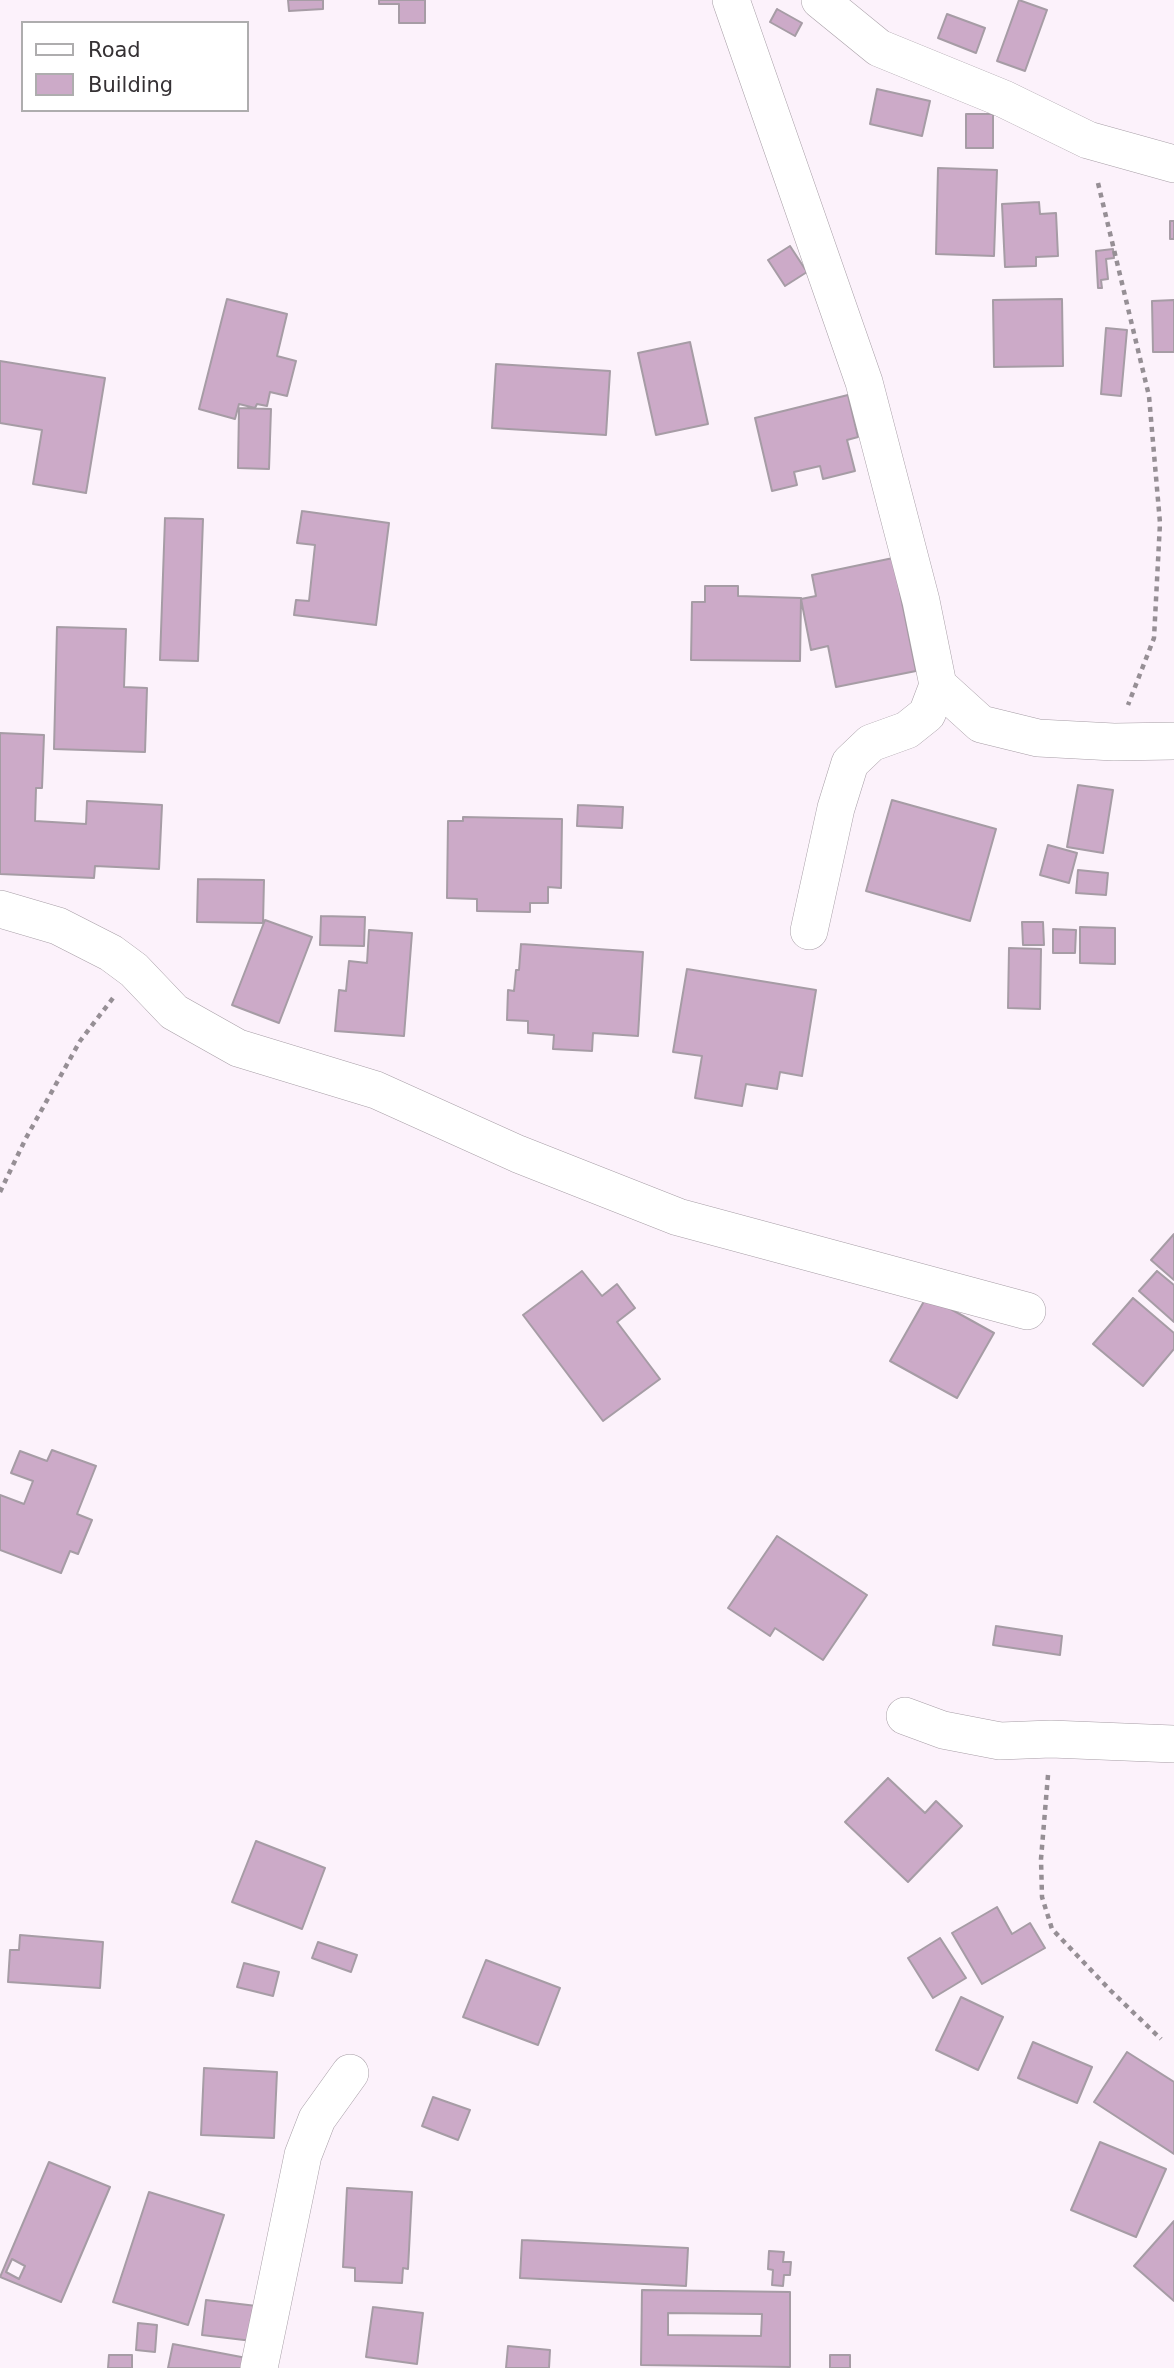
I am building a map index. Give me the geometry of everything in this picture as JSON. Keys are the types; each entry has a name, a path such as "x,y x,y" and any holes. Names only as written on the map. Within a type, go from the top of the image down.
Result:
{"street":[{"path":"731,0 864,382 921,601 938,685 926,714 907,730 871,743 850,763 836,808 809,931"},
{"path":"820,0 879,48 1004,99 1088,140 1174,164"},
{"path":"938,685 981,724 1038,738 1114,742 1174,741"},
{"path":"0,909 58,926 111,953 134,970 174,1012 238,1048 376,1090 518,1154 678,1217 1027,1311"},
{"path":"905,1716 943,1730 1000,1741 1051,1739 1174,1744"},
{"path":"260,2368 303,2155 317,2119 350,2073"}],"path":[{"path":"1088,140 1149,396 1160,523 1154,638 1114,742"},
{"path":"0,1192 26,1138 80,1041 134,970"},
{"path":"1051,1739 1041,1859 1042,1897 1052,1929 1161,2039"}],"building":[{"path":"288,0 323,0 323,9 289,11"},
{"path":"379,0 425,0 425,23 399,23 399,4 379,4"},
{"path":"1019,0 1047,10 1025,71 997,61"},
{"path":"777,9 802,23 795,36 770,22"},
{"path":"947,14 985,28 976,53 938,38"},
{"path":"877,89 930,101 922,136 870,124"},
{"path":"966,114 993,114 993,148 966,148"},
{"path":"938,168 997,170 994,256 936,254"},
{"path":"1039,202 1040,214 1056,213 1058,256 1036,257 1036,266 1005,267 1002,204"},
{"path":"1170,221 1174,221 1174,239 1170,239"},
{"path":"790,246 807,272 785,286 768,260"},
{"path":"1113,249 1114,258 1106,259 1108,279 1101,280 1102,288 1098,288 1096,251"},
{"path":"227,299 287,314 277,356 296,361 287,396 270,392 267,406 257,404 255,408 239,404 235,419 199,409"},
{"path":"1062,299 1063,366 994,367 993,300"},
{"path":"1174,300 1174,352 1153,352 1152,301"},
{"path":"1106,328 1127,330 1121,396 1101,394"},
{"path":"690,342 708,424 656,435 638,353"},
{"path":"0,361 105,378 86,493 33,484 42,430 0,423"},
{"path":"496,364 610,371 606,435 492,428"},
{"path":"848,395 858,437 847,440 855,471 823,479 820,466 794,472 797,485 772,491 755,418"},
{"path":"239,408 271,409 269,469 238,468"},
{"path":"302,511 389,523 376,625 294,615 296,600 309,601 315,545 297,543"},
{"path":"165,518 203,519 198,661 160,660"},
{"path":"893,558 916,671 836,687 828,646 811,650 801,599 816,596 812,575"},
{"path":"705,586 738,586 738,596 801,598 800,661 691,660 692,602 705,602"},
{"path":"57,627 126,629 124,687 147,688 145,752 54,749"},
{"path":"0,733 44,735 42,788 36,788 35,821 86,824 87,801 162,805 159,869 95,866 94,878 0,874"},
{"path":"1078,785 1113,790 1103,853 1067,847"},
{"path":"892,800 996,829 970,921 866,891"},
{"path":"578,805 623,807 622,828 577,826"},
{"path":"463,817 562,819 561,888 548,887 548,903 530,903 530,912 477,911 477,899 447,898 448,821 463,821"},
{"path":"1048,845 1077,853 1069,883 1040,875"},
{"path":"1078,870 1108,873 1106,895 1076,893"},
{"path":"198,879 264,880 263,923 197,922"},
{"path":"321,916 365,917 364,946 320,945"},
{"path":"265,920 312,937 279,1023 232,1005"},
{"path":"1022,922 1043,922 1044,945 1023,945"},
{"path":"1080,927 1115,928 1115,964 1080,963"},
{"path":"1053,929 1076,930 1075,953 1053,953"},
{"path":"369,930 412,933 404,1036 335,1031 339,990 346,991 349,961 367,963"},
{"path":"521,944 643,952 638,1036 593,1033 592,1051 553,1049 554,1035 528,1033 528,1021 507,1020 508,990 514,991"},
{"path":"1009,948 1041,949 1040,1009 1008,1008"},
{"path":"687,969 816,990 802,1076 780,1072 777,1089 746,1084 742,1106 695,1098 702,1056 673,1052"},
{"path":"1174,1234 1174,1280 1151,1260"},
{"path":"582,1271 602,1296 617,1284 635,1308 617,1322 660,1379 603,1421 523,1315"},
{"path":"1157,1271 1174,1285 1174,1322 1139,1291"},
{"path":"927,1296 994,1333 957,1398 890,1361"},
{"path":"1133,1298 1174,1333 1174,1349 1143,1386 1093,1344"},
{"path":"52,1450 96,1466 77,1514 92,1520 78,1554 70,1551 61,1573 0,1550 0,1495 24,1504 33,1481 11,1473 20,1451 47,1461"},
{"path":"777,1536 867,1595 823,1660 775,1628 770,1636 728,1608"},
{"path":"996,1626 1062,1636 1060,1655 993,1645"},
{"path":"888,1778 925,1813 936,1801 962,1826 908,1882 845,1822"},
{"path":"256,1841 325,1868 302,1929 232,1902"},
{"path":"997,1907 1012,1934 1030,1923 1045,1948 982,1984 952,1933"},
{"path":"20,1935 103,1942 100,1988 8,1982 10,1950 19,1950"},
{"path":"940,1938 966,1978 933,1998 908,1958"},
{"path":"318,1942 357,1955 351,1972 312,1958"},
{"path":"486,1960 560,1988 538,2045 463,2017"},
{"path":"244,1963 279,1972 273,1996 237,1987"},
{"path":"961,1997 1003,2017 978,2070 936,2050"},
{"path":"1033,2042 1092,2067 1077,2103 1018,2078"},
{"path":"1127,2052 1174,2082 1174,2154 1094,2102"},
{"path":"204,2068 277,2072 274,2138 201,2135"},
{"path":"433,2097 470,2110 458,2140 422,2126"},
{"path":"1100,2142 1166,2169 1136,2237 1071,2210"},
{"path":"49,2162 110,2187 61,2302 0,2277","holes":["12,2259 25,2266 19,2279 6,2272"]},
{"path":"347,2188 412,2192 408,2269 403,2268 402,2283 355,2281 355,2268 343,2267"},
{"path":"149,2192 224,2215 188,2325 113,2302"},
{"path":"1174,2221 1174,2301 1134,2266"},
{"path":"522,2240 688,2248 686,2286 520,2278"},
{"path":"769,2251 784,2252 783,2262 791,2262 790,2275 784,2275 783,2286 772,2285 773,2270 768,2269"},
{"path":"642,2290 790,2292 790,2367 641,2365","holes":["668,2313 762,2314 761,2336 668,2335"]},
{"path":"206,2300 265,2307 261,2342 202,2335"},
{"path":"373,2307 423,2313 417,2364 366,2357"},
{"path":"138,2323 157,2325 155,2352 136,2350"},
{"path":"173,2344 257,2360 256,2368 168,2368"},
{"path":"508,2346 550,2350 549,2368 506,2368"},
{"path":"109,2355 132,2355 132,2368 108,2368"},
{"path":"830,2355 850,2355 850,2368 830,2368"}]}
